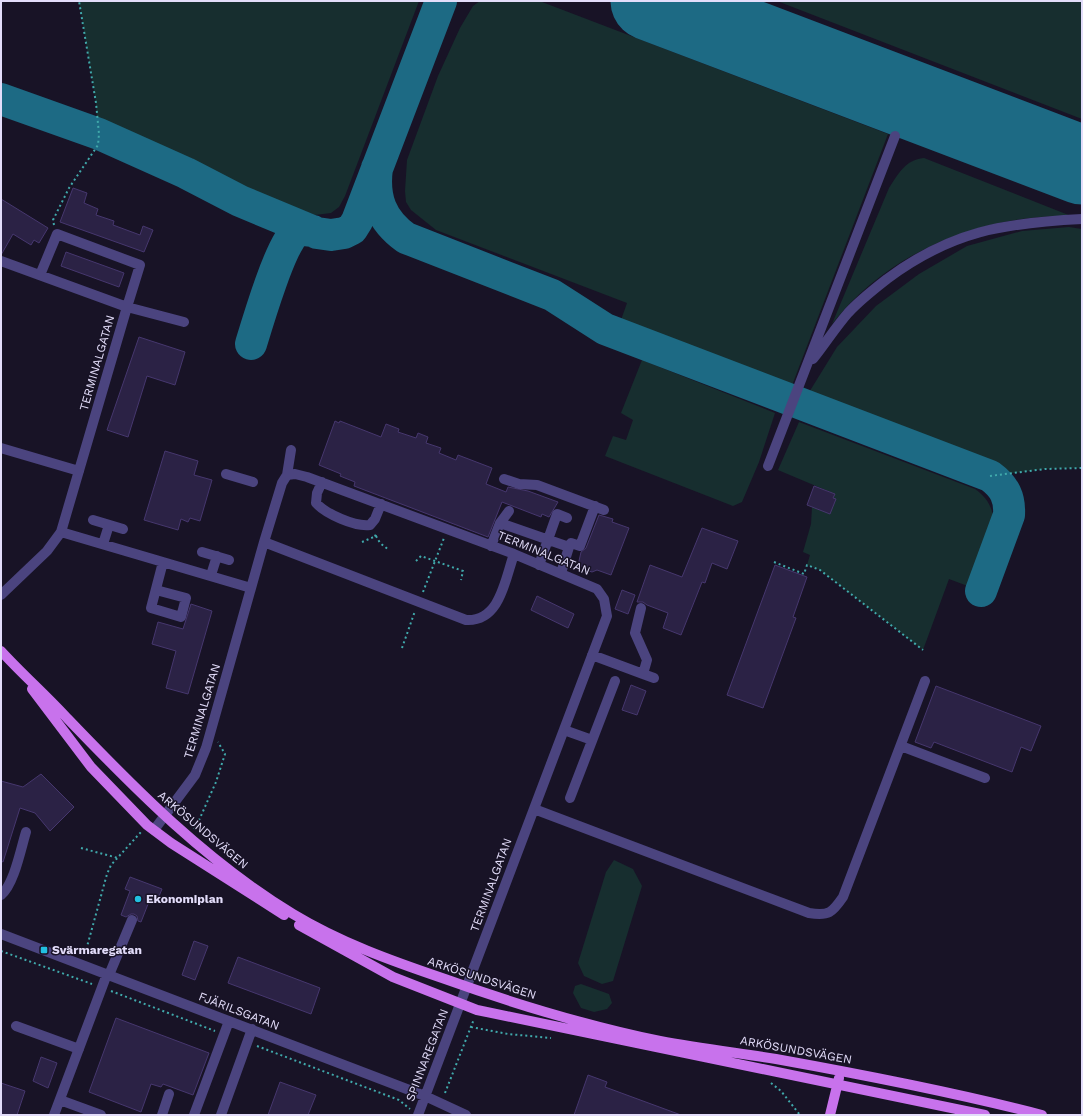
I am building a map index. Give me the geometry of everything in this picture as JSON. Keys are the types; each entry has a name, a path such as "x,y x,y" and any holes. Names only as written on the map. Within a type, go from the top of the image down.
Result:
{"main road":[{"name":"ARKÖSUNDSVÄGEN","path":"1,651 126,780 185,834 243,880 306,921 346,942 467,987 551,1014 661,1041 840,1071 1001,1104 1042,1115"},
{"name":"ARKÖSUNDSVÄGEN","path":"13,664 91,767 151,827 259,900 323,939 393,977 460,1005 477,1010 533,1023 985,1115"},
{"path":"830,1115 840,1071"}],"street":[{"path":"768,466 895,136"},
{"path":"805,370 848,313 866,295 907,264 924,254 959,238 979,232 1024,224 1082,219"},
{"path":"40,276 57,234 140,265 127,307 184,322"},
{"name":"TERMINALGATAN","path":"1,261 127,307 61,532 47,551 1,594"},
{"path":"1,448 80,471"},
{"path":"287,475 291,450"},
{"path":"226,474 253,482"},
{"name":"TERMINALGATAN","path":"151,827 164,816 196,775 210,734 264,542 282,483 287,475 295,474 322,482 514,554 597,589 604,599 607,616 460,1005"},
{"path":"504,479 519,484 537,485 600,508 580,546 571,543 561,573"},
{"path":"322,482 316,503 323,510 362,526 370,525 375,519 381,504"},
{"path":"491,546 500,522 509,510"},
{"path":"539,565 557,514 567,518"},
{"path":"93,520 123,529"},
{"path":"500,522 569,547"},
{"path":"103,544 109,525"},
{"path":"61,532 251,588"},
{"path":"264,542 449,614 466,620 476,621 486,616 492,610 514,554"},
{"path":"202,552 229,560"},
{"path":"211,576 217,556"},
{"path":"156,590 163,562"},
{"path":"641,608 635,633 647,660 643,674"},
{"path":"592,655 654,678"},
{"path":"570,798 615,681"},
{"path":"534,809 809,913 822,915 833,911 843,897 925,681"},
{"path":"564,730 592,740"},
{"path":"901,746 985,778"},
{"path":"1,895 5,892 10,881 26,832"},
{"path":"54,1115 102,987 132,920"},
{"name":"FJÄRILSGATAN","path":"1,934 425,1096 466,1115"},
{"name":"SPINNAREGATAN","path":"414,1113 425,1096 460,1005"},
{"path":"194,1115 229,1021"},
{"path":"16,1026 79,1049"},
{"path":"221,1115 252,1030"},
{"path":"162,1115 169,1094"},
{"path":"60,1100 101,1115"}],"path":[{"path":"57,234 53,220 69,188 98,145 99,134 96,103 79,1"},
{"path":"990,476 1045,469 1082,468"},
{"path":"402,648 447,529"},
{"path":"416,561 421,556 463,571 461,580"},
{"path":"774,562 804,574 807,565 820,570 923,650"},
{"path":"185,834 196,827 216,782 226,754 222,746 210,734"},
{"path":"82,965 107,874 118,858 139,834 151,827"},
{"path":"139,834 145,838"},
{"path":"81,848 118,858"},
{"path":"1,951 102,987 224,1034"},
{"path":"441,1103 471,1027 508,1034 556,1039"},
{"path":"248,1043 399,1100 414,1113"},
{"path":"767,1081 775,1085 781,1091 800,1115"},
{"path":"900,1115 924,1115"}],"green space":[{"path":"79,1 419,1 345,196 339,207 331,213 315,215 243,188 97,124 96,103"},
{"path":"480,1 542,2 888,134 791,388 623,322 621,320 627,303 436,230 411,210 406,202 405,191 407,160 438,76 460,28 473,6"},
{"path":"777,1 1082,1 1082,119"},
{"path":"924,158 1071,216 1037,217 1004,222 971,230 939,242 908,258 880,276 855,299 832,324 889,188 899,172 907,164 917,159"},
{"path":"1069,227 1082,229 1082,468 1045,469 990,476 993,468 808,394 837,347 876,306 919,274 967,246 1022,231"},
{"path":"642,360 775,413 759,462 742,502 733,506 605,456 613,436 626,440 633,420 621,413"},
{"path":"799,422 975,489 985,498 991,508 994,520 994,533 973,588 949,579 923,650 820,570 807,565 810,555 803,552 811,524 812,507 833,498 835,494 778,470"},
{"path":"614,860 633,869 642,886 613,981 602,984 584,976 578,963 606,872"},
{"path":"581,984 609,994 612,1003 607,1009 594,1012 581,1008 573,993 575,986"}],"building":[{"path":"73,188 87,193 84,203 98,209 96,215 114,221 113,225 140,235 143,226 153,230 144,252 60,222"},
{"path":"1,199 48,228 39,243 34,240 31,245 13,234 1,255"},
{"path":"66,252 124,273 119,287 61,266"},
{"path":"139,337 185,352 175,385 147,376 128,437 107,430"},
{"path":"335,421 339,423 340,421 381,437 386,424 399,429 398,432 416,438 418,433 428,437 426,443 441,448 439,453 456,460 458,455 492,468 486,484 506,492 508,487 528,491 558,502 549,517 542,514 541,517 502,502 488,537 354,486 355,482 340,476 341,474 319,465"},
{"path":"165,451 198,461 194,475 212,480 200,521 190,518 188,522 181,519 178,530 144,520"},
{"path":"814,486 835,494 833,498 836,499 830,514 807,505"},
{"path":"599,515 613,519 612,522 629,528 611,575 597,570 592,572 583,569 579,561 581,552 586,548"},
{"path":"702,528 738,541 727,569 712,563 705,583 702,582 681,635 663,628 668,613 643,602 637,602 650,565 682,577"},
{"path":"775,565 807,577 793,617 796,618 763,708 727,695"},
{"path":"622,590 635,595 628,614 615,609"},
{"path":"537,596 574,614 568,628 531,610"},
{"path":"191,604 212,611 188,694 166,688 176,651 152,644 158,622 183,629"},
{"path":"631,685 646,691 637,715 622,710"},
{"path":"936,686 1041,726 1031,751 1021,747 1012,772 934,742 931,748 915,742"},
{"path":"41,774 74,807 50,831 35,813 20,808 3,862 1,861 1,781 23,787"},
{"name":"Ekonomiplan","path":"130,877 162,889 157,901 150,899 141,922 138,921 137,916 134,914 126,917 121,915 130,891 125,889"},
{"path":"194,941 208,946 195,980 182,975"},
{"path":"238,957 320,988 311,1014 228,983"},
{"path":"116,1018 209,1053 193,1095 163,1084 161,1087 151,1084 141,1112 89,1092"},
{"path":"41,1057 57,1063 48,1088 33,1081"},
{"path":"588,1075 607,1082 605,1087 681,1115 574,1115"},
{"path":"280,1082 316,1095 308,1115 268,1115"},
{"path":"1,1083 25,1091 17,1115 1,1115"}],"taxiway":[{"path":"1,99 99,134 186,173 240,201 317,233 331,235 344,233 352,229 357,221 441,1"},
{"path":"696,1 702,21"},
{"path":"377,168 376,189 381,208 390,224 406,238 552,295 605,329 990,476 1006,493 1009,503 1009,515 981,591"},
{"path":"251,344 270,285 289,240 295,233 300,231 313,231"}],"runway":[{"path":"650,1 1082,165"}],"place":[{"name":"Ekonomiplan","path":"138,899"},
{"name":"Svärmaregatan","path":"44,950"}]}
